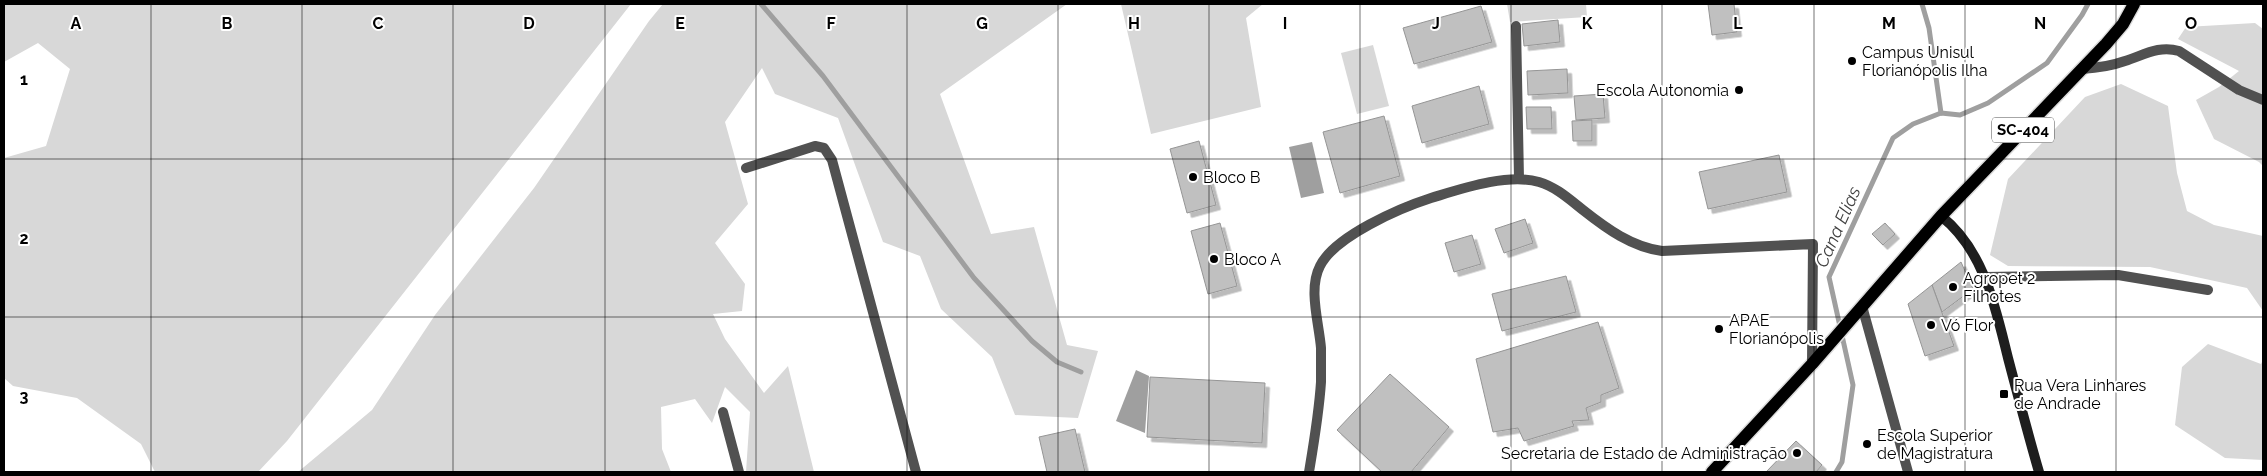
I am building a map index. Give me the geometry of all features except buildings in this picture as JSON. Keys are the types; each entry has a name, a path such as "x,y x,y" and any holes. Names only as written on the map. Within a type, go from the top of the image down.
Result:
{"main road":[{"name":"SC-404","path":"1712,472 1812,364 1941,216 2123,24 2134,4"},
{"path":"1941,216 1962,236 1975,256 1985,277 2039,472"}],"street":[{"path":"1516,26 1519,180"},
{"path":"2082,69 2107,66 2154,50 2168,48 2179,51 2239,90 2263,100"},
{"path":"746,168 815,146 824,148 832,160 916,472"},
{"path":"1309,472 1321,381 1321,349 1315,291 1320,266 1329,253 1353,234 1400,210 1458,190 1494,182 1536,181 1549,186 1603,226 1646,249 1662,251 1813,244 1812,364"},
{"path":"1985,277 2118,275 2147,278 2208,290"},
{"path":"1862,306 1908,472"},
{"path":"723,412 739,472"}],"shaded area":[{"path":"4,4 631,4 287,441 258,472 155,472 141,444 77,398 13,386 4,378 4,158 46,146 70,69 38,43 4,62"},
{"path":"663,4 1067,4 940,94 991,234 1034,227 1067,345 1098,351 1078,418 1015,415 992,357 941,309 920,256 883,242 838,118 775,94 762,68 725,122 748,204 715,243 745,284 742,311 713,314 725,339 764,393 788,366 814,472 746,472 750,412 725,387 712,423 695,399 661,407 662,449 671,472 298,472 372,410 435,315 534,188 649,21"},
{"path":"1121,4 1263,4 1246,18 1261,107 1151,134"},
{"path":"1507,4 1586,4 1587,17 1510,22"},
{"path":"2255,23 2263,29 2263,166 2259,162 2214,139 2196,100 2219,87 2239,71 2178,39 2186,27"},
{"path":"1373,45 1389,106 1357,114 1341,53"},
{"path":"2121,84 2168,106 2177,173 2187,211 2214,225 2263,236 2263,311 2247,288 2150,267 2008,266 1990,255 2008,179 2085,97"},
{"path":"1312,142 1324,193 1301,198 1289,147"},
{"path":"2208,344 2261,364 2263,360 2263,460 2225,458 2175,425 2182,367"},
{"path":"1136,370 1149,376 1145,433 1116,421"}],"waterway":[{"path":"761,4 823,76 974,278 1032,341 1057,362 1081,372"},
{"path":"1922,4 1929,28 1941,113"},
{"name":"Cana Elias","path":"1836,472 1842,462 1853,385 1829,277 1893,138 1913,124 1941,113 1960,115 1988,103 2047,63 2088,4"}],"place":[{"name":"Campus Unisul Florianópolis Ilha","path":"1852,61"},
{"name":"Escola Autonomia","path":"1739,90"},
{"name":"Bloco B","path":"1193,177"},
{"name":"Bloco A","path":"1214,259"},
{"name":"Agropet 2 Filhotes","path":"1953,287"},
{"name":"Vó Flor","path":"1931,325"},
{"name":"APAE Florianópolis","path":"1719,329"},
{"name":"Rua Vera Linhares de Andrade","path":"2004,394"},
{"name":"Escola Superior de Magistratura","path":"1867,444"},
{"name":"Secretaria de Estado de Administração","path":"1797,453"}]}
